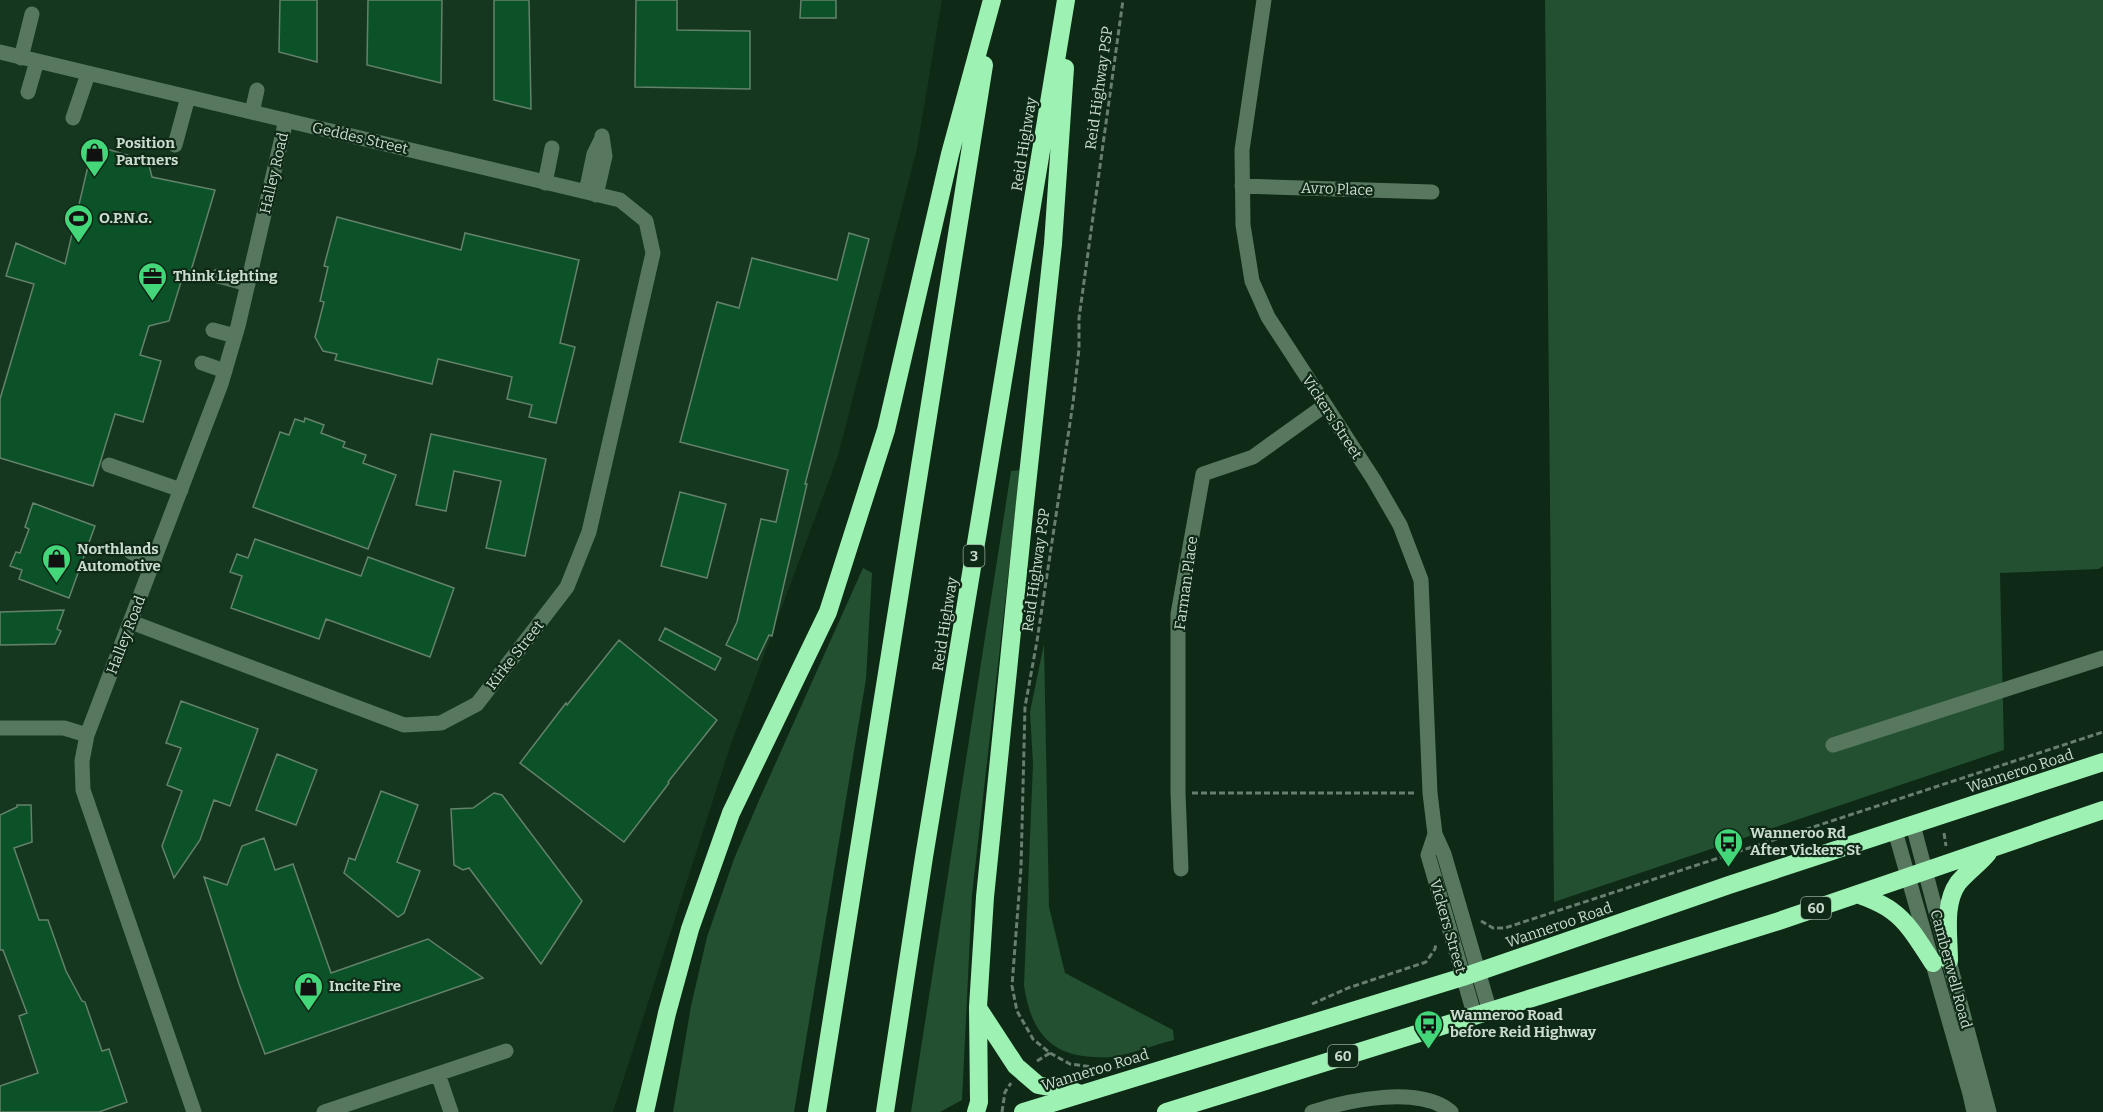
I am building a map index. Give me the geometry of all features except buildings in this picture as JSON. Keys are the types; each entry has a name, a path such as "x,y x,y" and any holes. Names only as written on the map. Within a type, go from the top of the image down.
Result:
{"highway":[{"path":"645,1112 667,1013 690,929 731,813 828,612 886,430 950,154 993,0"},
{"path":"817,1112 993,0"},
{"path":"976,1112 978,1102 978,1007 993,819 1053,244 1068,0"},
{"name":"Reid Highway","path":"885,1112 924,857 1068,0"},
{"name":"Wanneroo Road","path":"1023,1112 1471,975 1729,885 2103,762"},
{"name":"60","path":"1167,1112 1296,1070 1483,1015 1992,850 2103,810"},
{"path":"1941,962 1952,893 1967,874 1992,850"},
{"path":"1858,894 1886,907 1900,918 1941,962"},
{"path":"978,1007 1016,1066 1038,1085 1058,1090 1084,1092"},
{"path":"653,1112 667,1013"}],"street":[{"name":"Vickers Street","path":"1264,0 1242,150 1243,225 1252,281 1268,317 1374,480 1400,525 1421,580 1430,793 1435,834 1428,855 1483,1015"},
{"path":"21,57 32,14"},
{"name":"Geddes Street","path":"0,52 620,201 646,221 653,253"},
{"path":"28,92 38,61"},
{"path":"73,118 88,74"},
{"path":"252,112 257,90"},
{"path":"175,145 188,97"},
{"name":"Halley Road","path":"194,1112 83,790 82,761 87,735 225,371 248,284 286,120"},
{"path":"545,183 552,148"},
{"name":"Avro Place","path":"1242,186 1432,192"},
{"name":"Kirke Street","path":"131,622 404,725 441,723 477,704 567,587 579,559 589,532 653,253"},
{"path":"218,276 248,284"},
{"path":"213,330 235,336"},
{"path":"202,363 225,371"},
{"name":"Farman Place","path":"1181,869 1178,793 1178,614 1203,474 1253,457 1324,406"},
{"path":"109,465 181,490"},
{"path":"131,552 154,562"},
{"path":"1833,745 2103,658"},
{"path":"0,728 64,728 87,735"},
{"name":"Camberwell Road","path":"1904,828 1941,962 1989,1112"},
{"name":"Camberwell Road","path":"1941,962 1974,1112"},
{"path":"324,1112 506,1051"},
{"path":"438,1074 451,1112"},
{"path":"1312,1112 1338,1103 1400,1097 1417,1097 1445,1108"}],"path":[{"name":"Reid Highway PSP","path":"1050,1053 1033,1039 1017,1011 1012,986 1021,868 1025,707 1073,403 1079,349 1079,318 1123,0"},
{"path":"1477,923 1481,921 1493,928 1506,928 2103,732"},
{"path":"1929,790 1930,796"},
{"path":"1178,793 1430,793"},
{"path":"1944,832 1947,849"},
{"path":"1309,1005 1348,988 1426,962 1435,949 1437,934"},
{"path":"1002,1112 1005,1092 1023,1072 1050,1053 1070,1064 1101,1068 1112,1065"}],"shaded area":[{"path":"0,0 942,0 917,149 838,456 730,747 613,1112 0,1112"},
{"path":"1545,0 2103,0 2103,566 2099,569 2000,573 2004,750 1554,902"},
{"path":"1020,470 972,895 962,1100 940,1112 911,1112 1011,471"},
{"path":"863,568 872,573 866,679 794,1112 673,1112 691,1006 707,937 734,859"},
{"path":"1044,644 1049,907 1065,973 1173,1030 1174,1040 1112,1057 1077,1055 1053,1045 1044,1036 1031,1014 1024,985 1033,764 1030,712"}],"place":[{"name":"Position Partners","path":"95,178"},
{"name":"O.P.N.G.","path":"78,244"},
{"name":"Think Lighting","path":"152,302"},
{"name":"Northlands Automotive","path":"56,584"},
{"name":"Wanneroo Rd After Vickers St","path":"1729,868"},
{"name":"Incite Fire","path":"308,1012"},
{"name":"Wanneroo Road before Reid Highway","path":"1429,1050"}]}
